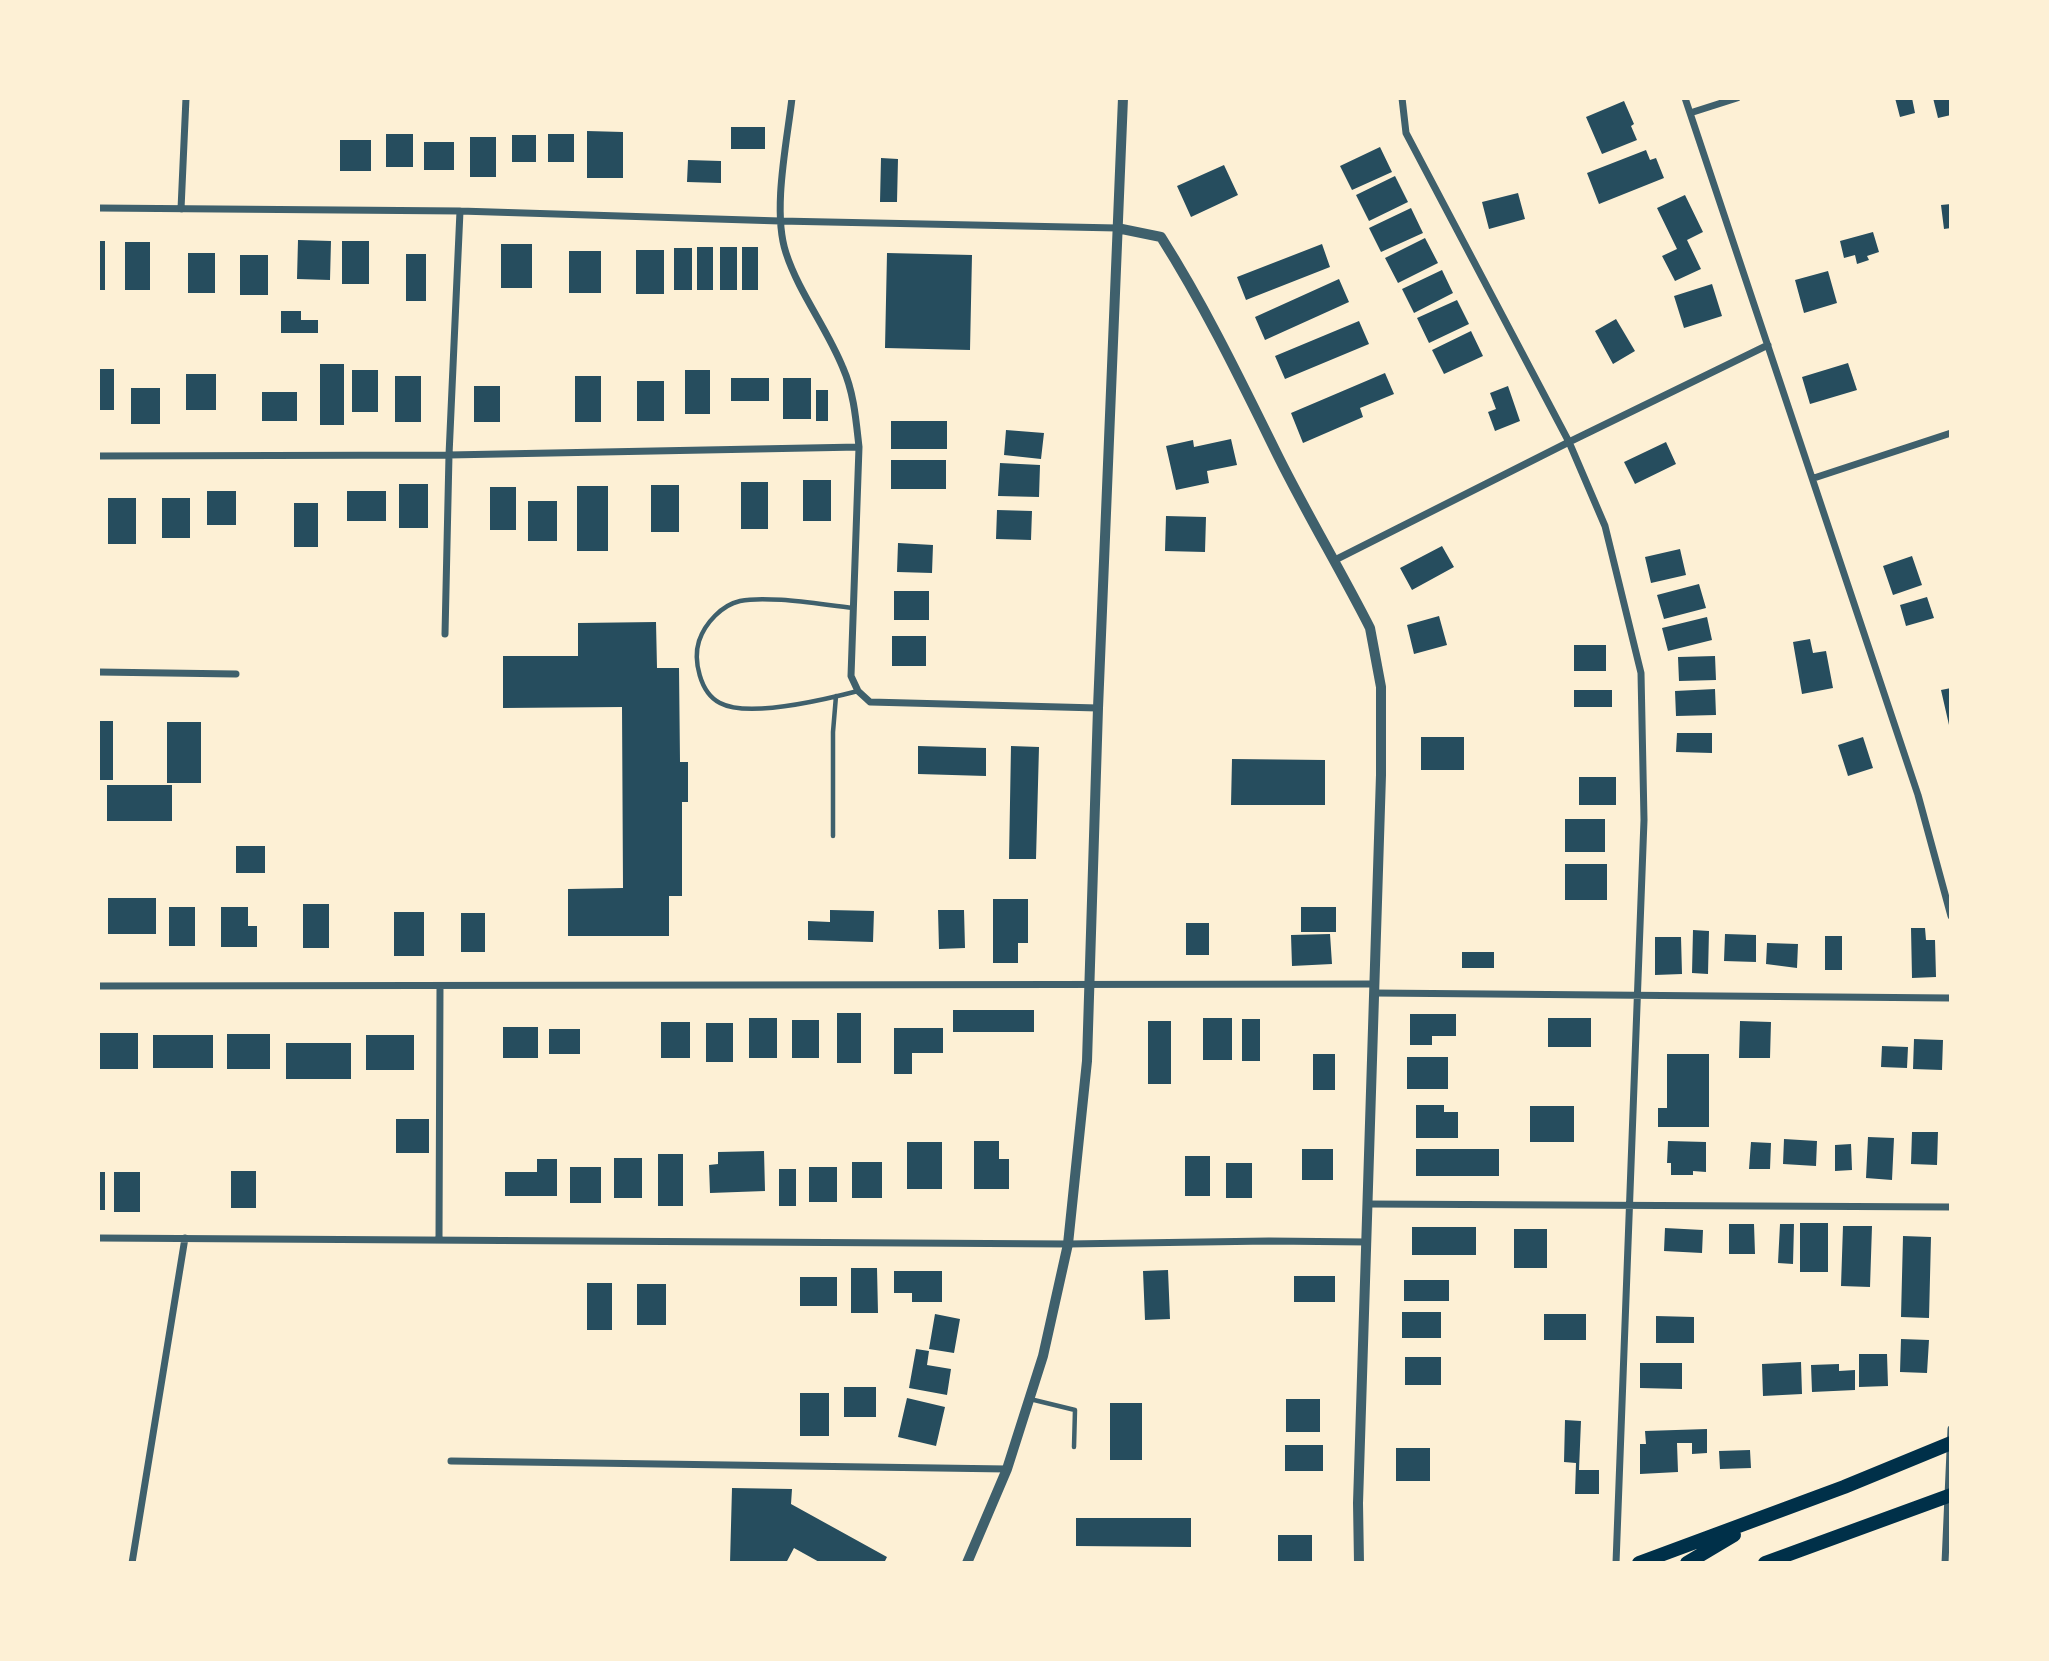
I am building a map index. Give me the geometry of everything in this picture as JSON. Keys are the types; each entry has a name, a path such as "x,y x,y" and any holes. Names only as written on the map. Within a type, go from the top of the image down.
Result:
{"highway":[{"path":"1640,1563 1951,1443"},
{"path":"1765,1563 1950,1496"},
{"path":"1687,1563 1766,1516"}],"street":[{"path":"181,209 186,98"},
{"path":"792,98 780,221 785,251 844,369 853,399 859,447 850,676 858,691 870,702 1098,708"},
{"path":"967,1563 1007,1469 1043,1356 1068,1244 1083,1118 1123,98"},
{"path":"1402,98 1406,133 1569,442 1605,526 1641,673 1644,820 1616,1563"},
{"path":"1685,98 1918,795 1951,916"},
{"path":"1690,113 1737,98"},
{"path":"98,208 460,211 1117,228 1161,237 1230,357 1280,461 1370,628 1381,687 1358,1503 1359,1563"},
{"path":"445,634 449,454 460,211"},
{"path":"1335,560 1768,345"},
{"path":"1814,478 1951,433"},
{"path":"98,456 449,454 859,447"},
{"path":"98,672 236,674"},
{"path":"98,986 1089,984 1637,996 1951,998"},
{"path":"439,1239 440,986"},
{"path":"1368,1204 1951,1207"},
{"path":"98,1238 1068,1244 1367,1242"},
{"path":"132,1563 185,1238"},
{"path":"1945,1563 1951,1429"},
{"path":"451,1461 1007,1469"}],"lane":[{"path":"853,608 761,600 740,601 725,607 709,623 699,641 698,659 707,692 719,703 739,709 769,707 858,691"},
{"path":"833,836 833,732 836,696"},
{"path":"1029,1399 1075,1410 1074,1447"}],"building":[{"path":"1895,98 1912,98 1915,113 1900,117"},
{"path":"1933,98 1951,98 1951,115 1938,118"},
{"path":"1624,101 1634,124 1631,126 1637,140 1602,154 1586,117"},
{"path":"731,127 765,127 765,149 731,149"},
{"path":"587,131 623,132 623,178 587,178"},
{"path":"386,134 413,134 413,167 386,167"},
{"path":"548,134 574,134 574,162 548,162"},
{"path":"512,135 536,135 536,162 512,162"},
{"path":"470,137 496,137 496,177 470,177"},
{"path":"340,140 371,140 371,171 340,171"},
{"path":"424,142 454,142 454,170 424,170"},
{"path":"1380,147 1392,172 1352,190 1340,166"},
{"path":"1646,150 1650,160 1656,158 1664,178 1599,204 1587,173"},
{"path":"881,158 898,159 897,202 880,202"},
{"path":"688,160 721,161 721,183 687,182"},
{"path":"1224,165 1238,195 1191,217 1177,186"},
{"path":"1395,176 1408,202 1369,221 1356,195"},
{"path":"1518,193 1525,219 1489,229 1482,202"},
{"path":"1685,195 1703,232 1687,240 1701,269 1675,281 1662,256 1677,249 1657,208"},
{"path":"1951,204 1951,228 1944,229 1941,205"},
{"path":"1411,208 1423,233 1381,252 1369,228"},
{"path":"1873,232 1879,252 1867,256 1869,260 1857,264 1855,255 1844,258 1840,241"},
{"path":"1425,238 1438,263 1398,283 1385,258"},
{"path":"298,240 331,241 330,280 297,279"},
{"path":"98,241 105,241 105,290 98,290"},
{"path":"342,241 369,241 369,284 342,284"},
{"path":"125,242 150,242 150,290 125,290"},
{"path":"501,244 532,244 532,288 501,288"},
{"path":"1322,244 1330,267 1246,300 1237,277"},
{"path":"697,247 713,247 713,290 697,290"},
{"path":"720,247 737,247 737,290 720,290"},
{"path":"742,247 758,247 758,290 742,290"},
{"path":"674,248 692,248 692,290 674,290"},
{"path":"636,250 664,250 664,294 636,294"},
{"path":"569,251 601,251 601,293 569,293"},
{"path":"188,253 215,253 215,293 188,293"},
{"path":"887,253 972,255 970,350 885,348"},
{"path":"406,254 426,254 426,301 406,301"},
{"path":"240,255 268,255 268,295 240,295"},
{"path":"1442,270 1453,293 1414,313 1402,289"},
{"path":"1828,271 1837,303 1804,313 1795,280"},
{"path":"1339,279 1349,302 1265,340 1255,317"},
{"path":"1712,284 1722,316 1684,328 1674,296"},
{"path":"1457,300 1469,324 1429,343 1417,318"},
{"path":"281,311 301,311 301,320 318,320 318,333 281,333"},
{"path":"1616,319 1635,351 1613,364 1595,331"},
{"path":"1359,321 1369,344 1285,379 1275,356"},
{"path":"1471,331 1483,356 1444,374 1432,350"},
{"path":"1848,363 1857,390 1810,404 1802,377"},
{"path":"320,364 344,364 344,425 320,425"},
{"path":"98,369 114,369 114,410 98,410"},
{"path":"352,370 378,370 378,412 352,412"},
{"path":"685,370 710,370 710,414 685,414"},
{"path":"1385,373 1394,394 1360,408 1363,417 1303,443 1291,413"},
{"path":"186,374 216,374 216,410 186,410"},
{"path":"395,376 421,376 421,422 395,422"},
{"path":"575,376 601,376 601,422 575,422"},
{"path":"731,378 769,378 769,401 731,401"},
{"path":"783,378 811,378 811,419 783,419"},
{"path":"637,381 664,381 664,421 637,421"},
{"path":"474,386 500,386 500,422 474,422"},
{"path":"1508,386 1520,421 1495,431 1488,412 1496,409 1490,393"},
{"path":"131,388 160,388 160,424 131,424"},
{"path":"816,390 828,390 828,421 816,421"},
{"path":"262,392 297,392 297,421 262,421"},
{"path":"891,421 947,421 947,449 891,449"},
{"path":"1006,430 1044,433 1041,459 1004,455"},
{"path":"1231,439 1237,465 1207,471 1209,483 1176,490 1166,446 1193,440 1194,447"},
{"path":"1666,442 1676,464 1635,484 1624,462"},
{"path":"891,460 946,460 946,489 891,489"},
{"path":"1000,463 1040,465 1039,497 998,496"},
{"path":"803,480 831,480 831,521 803,521"},
{"path":"741,482 768,482 768,529 741,529"},
{"path":"399,484 428,484 428,528 399,528"},
{"path":"651,485 679,485 679,532 651,532"},
{"path":"577,486 608,486 608,551 577,551"},
{"path":"490,487 516,487 516,530 490,530"},
{"path":"207,491 236,491 236,525 207,525"},
{"path":"347,491 386,491 386,521 347,521"},
{"path":"108,498 136,498 136,544 108,544"},
{"path":"162,498 190,498 190,538 162,538"},
{"path":"528,501 557,501 557,541 528,541"},
{"path":"294,503 318,503 318,547 294,547"},
{"path":"997,510 1032,511 1031,540 996,539"},
{"path":"1166,516 1206,517 1205,552 1165,551"},
{"path":"898,543 933,545 932,573 897,572"},
{"path":"1442,546 1454,567 1412,590 1400,568"},
{"path":"1680,549 1686,575 1651,583 1645,557"},
{"path":"1912,556 1922,585 1893,595 1883,566"},
{"path":"1699,584 1706,608 1664,619 1657,595"},
{"path":"894,591 929,591 929,620 894,620"},
{"path":"1927,597 1934,618 1906,626 1900,605"},
{"path":"1439,616 1447,645 1414,654 1407,625"},
{"path":"1707,617 1712,640 1668,651 1662,628"},
{"path":"656,622 657,668 679,668 680,762 688,762 688,802 682,802 682,896 669,896 669,936 568,936 568,889 623,888 622,707 503,708 503,656 578,656 578,623"},
{"path":"892,636 926,636 926,666 892,666"},
{"path":"1810,639 1813,653 1826,651 1833,688 1802,694 1793,642"},
{"path":"1574,645 1606,645 1606,671 1574,671"},
{"path":"1715,656 1716,680 1679,681 1678,657"},
{"path":"1951,688 1951,724 1949,725 1941,690"},
{"path":"1715,689 1716,715 1676,716 1675,691"},
{"path":"1574,690 1612,690 1612,707 1574,707"},
{"path":"98,721 113,721 113,780 98,780"},
{"path":"167,722 201,722 201,783 167,783"},
{"path":"1677,733 1712,733 1712,753 1676,752"},
{"path":"1421,737 1464,737 1464,770 1421,770"},
{"path":"1863,737 1873,768 1848,776 1838,745"},
{"path":"918,746 986,748 986,776 918,774"},
{"path":"1011,746 1039,747 1036,859 1009,859"},
{"path":"1232,759 1325,760 1325,805 1231,805"},
{"path":"1579,777 1616,777 1616,805 1579,805"},
{"path":"107,785 172,785 172,821 107,821"},
{"path":"1565,819 1605,819 1605,852 1565,852"},
{"path":"236,846 265,846 265,873 236,873"},
{"path":"1565,864 1607,864 1607,900 1565,900"},
{"path":"108,898 156,898 156,934 108,934"},
{"path":"993,899 1028,899 1028,943 1018,943 1018,963 993,963"},
{"path":"303,904 329,904 329,948 303,948"},
{"path":"169,907 195,907 195,946 169,946"},
{"path":"221,907 248,907 248,926 257,926 257,947 221,947"},
{"path":"1301,907 1336,907 1336,932 1301,932"},
{"path":"830,910 874,911 873,942 808,940 808,921 830,922"},
{"path":"938,910 964,910 965,948 939,949"},
{"path":"394,912 424,912 424,956 394,956"},
{"path":"461,913 485,913 485,952 461,952"},
{"path":"1186,923 1209,923 1209,955 1186,955"},
{"path":"1911,928 1925,928 1926,940 1935,940 1936,977 1912,978"},
{"path":"1693,930 1709,931 1708,974 1692,973"},
{"path":"1330,934 1332,964 1292,966 1291,935"},
{"path":"1725,934 1756,935 1756,962 1724,961"},
{"path":"1825,936 1842,936 1842,970 1825,970"},
{"path":"1655,937 1681,937 1682,974 1655,975"},
{"path":"1767,943 1798,944 1797,968 1766,964"},
{"path":"1462,952 1494,952 1494,968 1462,968"},
{"path":"953,1010 1034,1010 1034,1032 953,1032"},
{"path":"837,1013 861,1013 861,1063 837,1063"},
{"path":"1410,1014 1456,1014 1456,1036 1432,1036 1432,1045 1410,1045"},
{"path":"749,1018 777,1018 777,1058 749,1058"},
{"path":"1203,1018 1232,1018 1232,1060 1203,1060"},
{"path":"1548,1018 1591,1018 1591,1047 1548,1047"},
{"path":"1242,1019 1260,1019 1260,1061 1242,1061"},
{"path":"792,1020 819,1020 819,1058 792,1058"},
{"path":"1148,1021 1171,1021 1171,1084 1148,1084"},
{"path":"1740,1021 1771,1022 1770,1058 1739,1058"},
{"path":"661,1022 690,1022 690,1058 661,1058"},
{"path":"706,1023 733,1023 733,1062 706,1062"},
{"path":"503,1027 538,1027 538,1058 503,1058"},
{"path":"894,1028 943,1028 943,1053 912,1053 912,1074 894,1074"},
{"path":"549,1029 580,1029 580,1054 549,1054"},
{"path":"98,1033 138,1033 138,1069 98,1069"},
{"path":"227,1034 270,1034 270,1069 227,1069"},
{"path":"153,1035 213,1035 213,1068 153,1068"},
{"path":"366,1035 414,1035 414,1070 366,1070"},
{"path":"1914,1039 1943,1040 1942,1070 1913,1069"},
{"path":"286,1043 351,1043 351,1079 286,1079"},
{"path":"1882,1046 1908,1047 1907,1068 1881,1067"},
{"path":"1313,1054 1335,1054 1335,1090 1313,1090"},
{"path":"1667,1054 1709,1054 1709,1127 1658,1127 1658,1108 1667,1108"},
{"path":"1407,1057 1448,1057 1448,1089 1407,1089"},
{"path":"1416,1105 1444,1105 1444,1112 1458,1112 1458,1138 1416,1138"},
{"path":"1530,1106 1574,1106 1574,1142 1530,1142"},
{"path":"396,1119 429,1119 429,1153 396,1153"},
{"path":"1912,1132 1938,1132 1937,1165 1911,1164"},
{"path":"1868,1137 1894,1138 1892,1180 1866,1178"},
{"path":"1784,1139 1817,1141 1816,1166 1783,1164"},
{"path":"974,1141 999,1141 999,1159 1009,1159 1009,1189 974,1189"},
{"path":"1668,1141 1706,1142 1706,1172 1693,1171 1693,1175 1671,1175 1671,1163 1667,1163"},
{"path":"907,1142 942,1142 942,1189 907,1189"},
{"path":"1751,1142 1771,1143 1770,1169 1749,1169"},
{"path":"1851,1144 1852,1170 1835,1171 1835,1145"},
{"path":"1302,1149 1333,1149 1333,1180 1302,1180"},
{"path":"1416,1149 1499,1149 1499,1176 1416,1176"},
{"path":"764,1151 765,1191 710,1193 709,1165 718,1164 718,1152"},
{"path":"658,1154 683,1154 683,1206 658,1206"},
{"path":"1185,1156 1210,1156 1210,1196 1185,1196"},
{"path":"614,1158 642,1158 642,1198 614,1198"},
{"path":"537,1159 557,1159 557,1196 505,1196 505,1172 537,1172"},
{"path":"852,1162 882,1162 882,1198 852,1198"},
{"path":"1226,1163 1252,1163 1252,1198 1226,1198"},
{"path":"570,1167 601,1167 601,1203 570,1203"},
{"path":"809,1167 837,1167 837,1202 809,1202"},
{"path":"779,1169 796,1169 796,1206 779,1206"},
{"path":"231,1171 256,1171 256,1208 231,1208"},
{"path":"98,1172 105,1172 105,1210 98,1210"},
{"path":"114,1172 140,1172 140,1212 114,1212"},
{"path":"1800,1223 1828,1223 1828,1272 1800,1272"},
{"path":"1729,1224 1754,1224 1755,1254 1729,1254"},
{"path":"1780,1224 1794,1224 1793,1264 1778,1263"},
{"path":"1843,1226 1872,1226 1870,1287 1841,1286"},
{"path":"1412,1227 1476,1227 1476,1255 1412,1255"},
{"path":"1665,1228 1703,1230 1702,1253 1664,1251"},
{"path":"1514,1229 1547,1229 1547,1268 1514,1268"},
{"path":"1903,1236 1931,1237 1929,1318 1901,1317"},
{"path":"851,1268 877,1268 878,1313 851,1313"},
{"path":"1168,1270 1170,1319 1145,1320 1143,1271"},
{"path":"894,1271 942,1271 942,1302 912,1302 912,1293 894,1293"},
{"path":"1294,1276 1335,1276 1335,1302 1294,1302"},
{"path":"800,1277 837,1277 837,1306 800,1306"},
{"path":"1404,1280 1449,1280 1449,1301 1404,1301"},
{"path":"587,1283 612,1283 612,1330 587,1330"},
{"path":"637,1284 666,1284 666,1325 637,1325"},
{"path":"1402,1312 1441,1312 1441,1338 1402,1338"},
{"path":"935,1314 960,1319 954,1353 929,1349"},
{"path":"1544,1314 1586,1314 1586,1340 1544,1340"},
{"path":"1656,1316 1694,1317 1694,1343 1656,1343"},
{"path":"1901,1339 1929,1340 1927,1373 1900,1372"},
{"path":"916,1349 929,1351 927,1365 951,1369 947,1395 909,1388"},
{"path":"1859,1354 1887,1354 1888,1386 1859,1387"},
{"path":"1405,1357 1441,1357 1441,1385 1405,1385"},
{"path":"1801,1362 1802,1394 1763,1396 1762,1364"},
{"path":"1640,1363 1682,1363 1682,1389 1640,1388"},
{"path":"1839,1364 1839,1371 1855,1370 1855,1390 1812,1392 1811,1365"},
{"path":"844,1387 876,1387 876,1417 844,1417"},
{"path":"800,1393 829,1393 829,1436 800,1436"},
{"path":"907,1398 945,1407 936,1446 898,1437"},
{"path":"1286,1399 1320,1399 1320,1432 1286,1432"},
{"path":"1110,1403 1142,1403 1142,1460 1110,1460"},
{"path":"1565,1420 1581,1421 1579,1470 1599,1470 1599,1494 1575,1494 1576,1463 1564,1462"},
{"path":"1707,1429 1707,1453 1692,1454 1692,1443 1677,1443 1678,1472 1640,1474 1640,1444 1646,1444 1645,1431"},
{"path":"1285,1445 1323,1445 1323,1471 1285,1471"},
{"path":"1396,1448 1430,1448 1430,1481 1396,1481"},
{"path":"1750,1450 1751,1468 1720,1469 1719,1451"},
{"path":"732,1488 792,1489 791,1504 887,1557 884,1563 821,1563 794,1548 786,1563 730,1563"},
{"path":"1076,1518 1191,1518 1191,1547 1076,1546"},
{"path":"1278,1535 1312,1535 1312,1563 1278,1563"}]}
